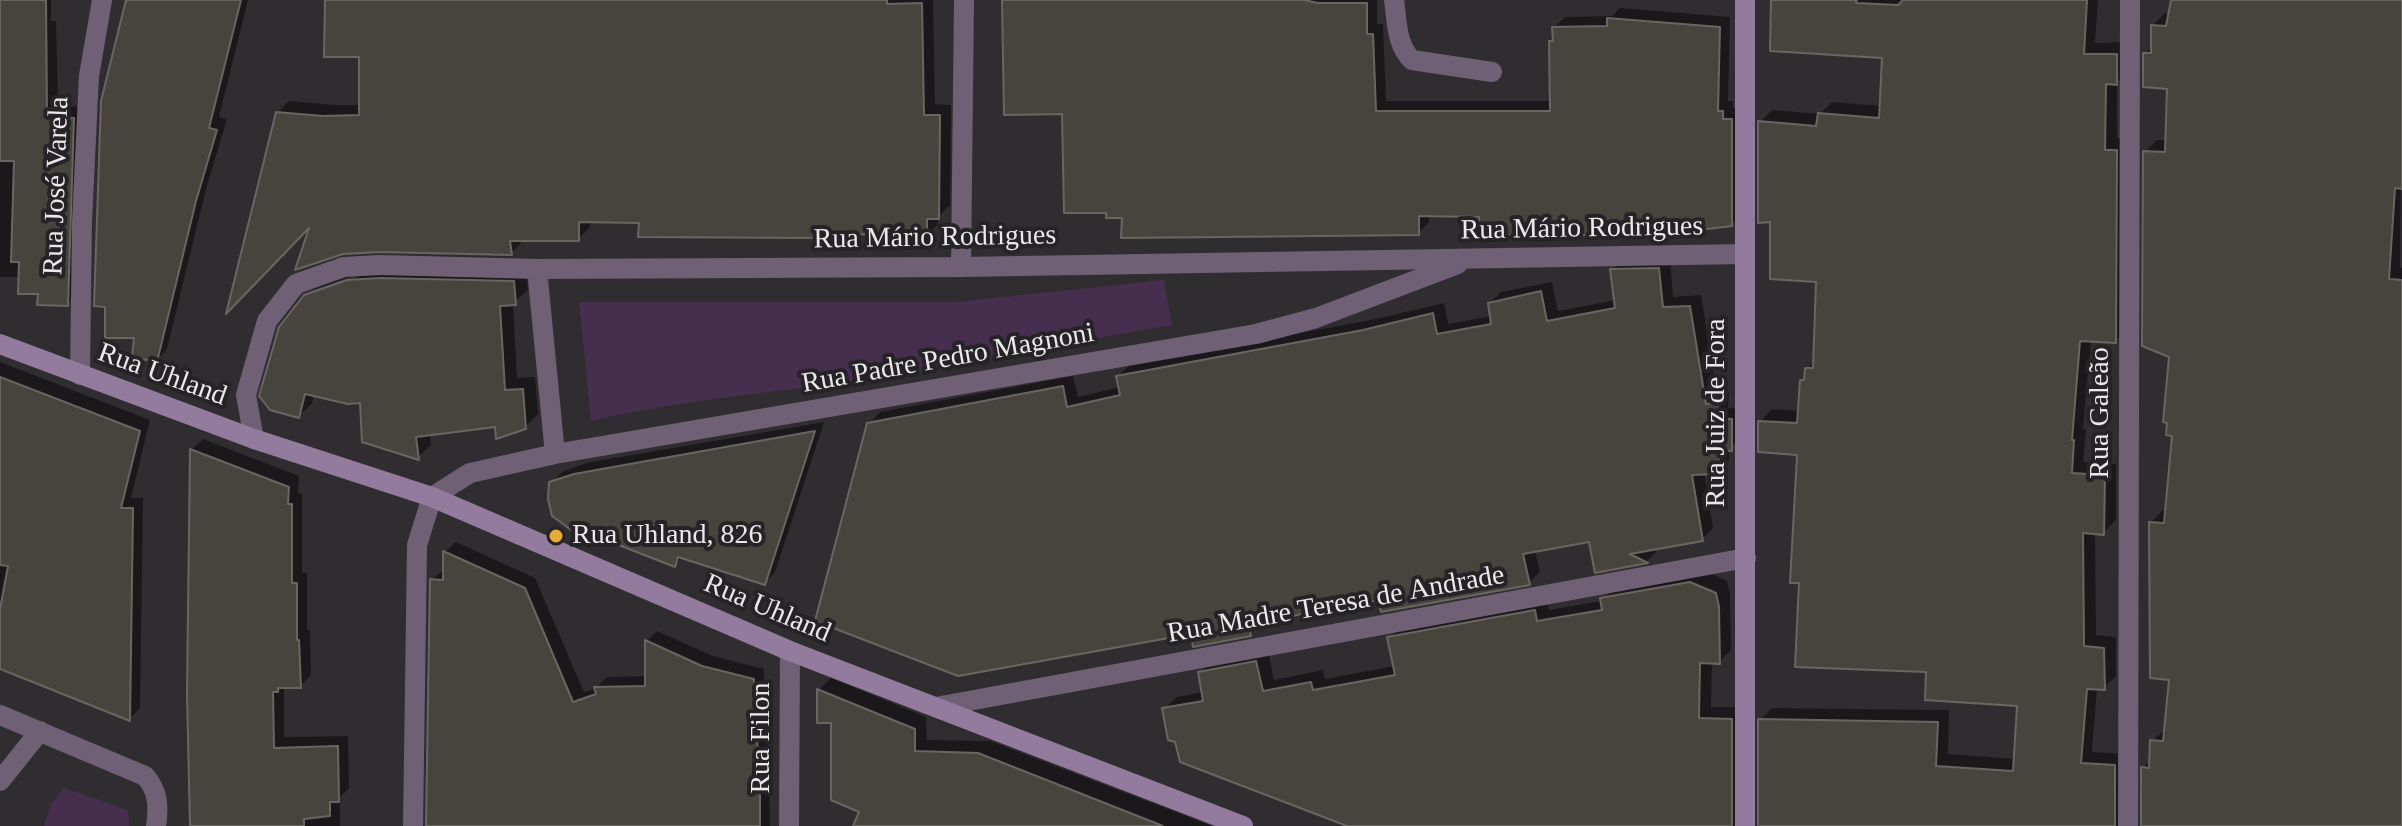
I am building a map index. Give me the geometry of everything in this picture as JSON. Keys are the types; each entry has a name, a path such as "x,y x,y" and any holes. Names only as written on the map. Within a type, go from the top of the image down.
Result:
{"street":[{"name":"Rua José Varela","path":"80,375 88,90 102,0"},
{"path":"961,267 964,0"},
{"path":"1394,0 1400,42 1405,54 1412,60 1492,72"},
{"name":"Rua Juiz de Fora","path":"1745,0 1745,826"},
{"name":"Rua Galeão","path":"2128,826 2130,0"},
{"name":"Rua Mário Rodrigues","path":"254,439 246,395 267,321 296,284 344,267 961,267 1745,254"},
{"name":"Rua Padre Pedro Magnoni","path":"432,497 470,473 555,454 1256,334 1316,318 1471,259"},
{"path":"537,269 555,454"},
{"name":"Rua Uhland","path":"0,344 254,439 432,497 790,651 1243,826"},
{"path":"413,826 417,545 432,497"},
{"name":"Rua Madre Teresa de Andrade","path":"936,707 1746,558"},
{"name":"Rua Filon","path":"789,826 790,651"},
{"path":"0,715 145,776 153,785 156,796 156,826"},
{"path":"0,781 40,731"}],"shaded area":[{"path":"1164,280 1172,325 939,368 692,402 591,421 579,302 956,302"},
{"path":"64,788 128,810 129,826 44,826 51,804"}],"building":[{"path":"0,0 46,0 47,117 74,118 68,306 37,305 38,294 18,294 19,262 11,262 14,161 0,161"},
{"path":"126,0 241,0 209,128 217,130 196,201 157,362 132,357 134,338 105,338 105,307 94,306 101,101"},
{"path":"325,0 887,0 887,4 922,3 924,115 940,115 939,219 927,219 927,238 878,239 878,234 818,235 818,238 638,237 639,223 579,222 579,241 510,241 512,255 343,254 295,270 309,228 226,314 276,112 359,115 359,57 324,57"},
{"path":"1002,0 1304,0 1367,3 1367,34 1373,34 1376,111 1550,111 1549,41 1553,41 1552,27 1607,26 1607,18 1720,27 1718,111 1723,111 1723,119 1732,119 1732,226 1657,235 1479,235 1479,217 1419,216 1419,235 1121,238 1122,218 1106,218 1106,213 1064,213 1062,114 1004,115"},
{"path":"1771,0 1857,0 1856,3 1898,5 1903,0 2087,0 2084,54 2117,54 2117,85 2106,84 2105,150 2117,150 2116,343 2080,341 2072,440 2072,473 2105,475 2104,535 2083,533 2084,646 2104,648 2105,690 2087,689 2081,763 2115,765 2115,826 1758,826 1758,719 1938,722 1936,766 2013,771 2017,706 1925,700 1926,672 1795,667 1799,583 1790,583 1797,455 1758,452 1758,421 1797,423 1800,380 1804,380 1805,368 1813,368 1816,282 1770,279 1770,222 1758,223 1758,121 1816,126 1818,113 1879,118 1882,58 1770,51"},
{"path":"2171,0 2402,0 2402,189 2395,188 2389,279 2402,280 2402,826 2141,826 2141,767 2149,768 2150,740 2163,741 2169,680 2150,678 2149,522 2164,523 2172,436 2166,435 2167,423 2163,422 2169,357 2142,346 2143,151 2165,152 2167,89 2143,87 2143,53 2151,53 2151,25 2166,26"},
{"path":"1659,268 1663,307 1690,306 1706,404 1718,402 1718,418 1732,419 1732,451 1719,450 1718,474 1692,475 1703,541 1630,554 1648,563 1595,573 1589,542 1523,554 1530,585 1381,612 1378,600 1249,624 1251,636 1193,647 1191,634 958,676 815,621 867,423 1063,386 1067,407 1120,395 1116,376 1363,330 1433,313 1437,334 1491,324 1488,303 1541,291 1547,321 1615,308 1610,269"},
{"path":"347,280 514,281 516,305 500,306 505,390 523,389 526,429 496,439 495,427 416,437 419,460 362,442 360,403 348,404 305,394 299,418 270,410 259,396 279,327 304,295"},
{"path":"0,377 140,431 121,508 133,508 130,721 0,669 0,609 8,566 0,565"},
{"path":"815,431 765,585 678,557 675,567 588,533 589,543 552,516 548,499 549,482 574,474"},
{"path":"190,449 289,487 288,504 292,504 292,583 297,583 301,688 278,688 278,692 273,692 274,748 338,746 339,802 330,802 330,816 304,819 304,826 190,826 187,694"},
{"path":"443,551 525,588 573,702 596,694 594,687 645,686 645,640 702,666 754,679 754,696 758,696 757,790 760,790 760,826 426,826 430,579 443,580"},
{"path":"1690,582 1716,593 1719,607 1720,664 1700,663 1699,718 1732,719 1732,826 1347,826 1180,762 1175,742 1168,740 1162,708 1203,701 1198,672 1256,661 1263,691 1311,682 1313,690 1395,675 1387,637 1535,610 1537,621 1602,610 1600,598"},
{"path":"817,689 915,729 915,751 978,753 1163,826 853,826 859,812 831,800 831,723 817,723"}],"place":[{"name":"Rua Uhland, 826","path":"556,536"}]}
